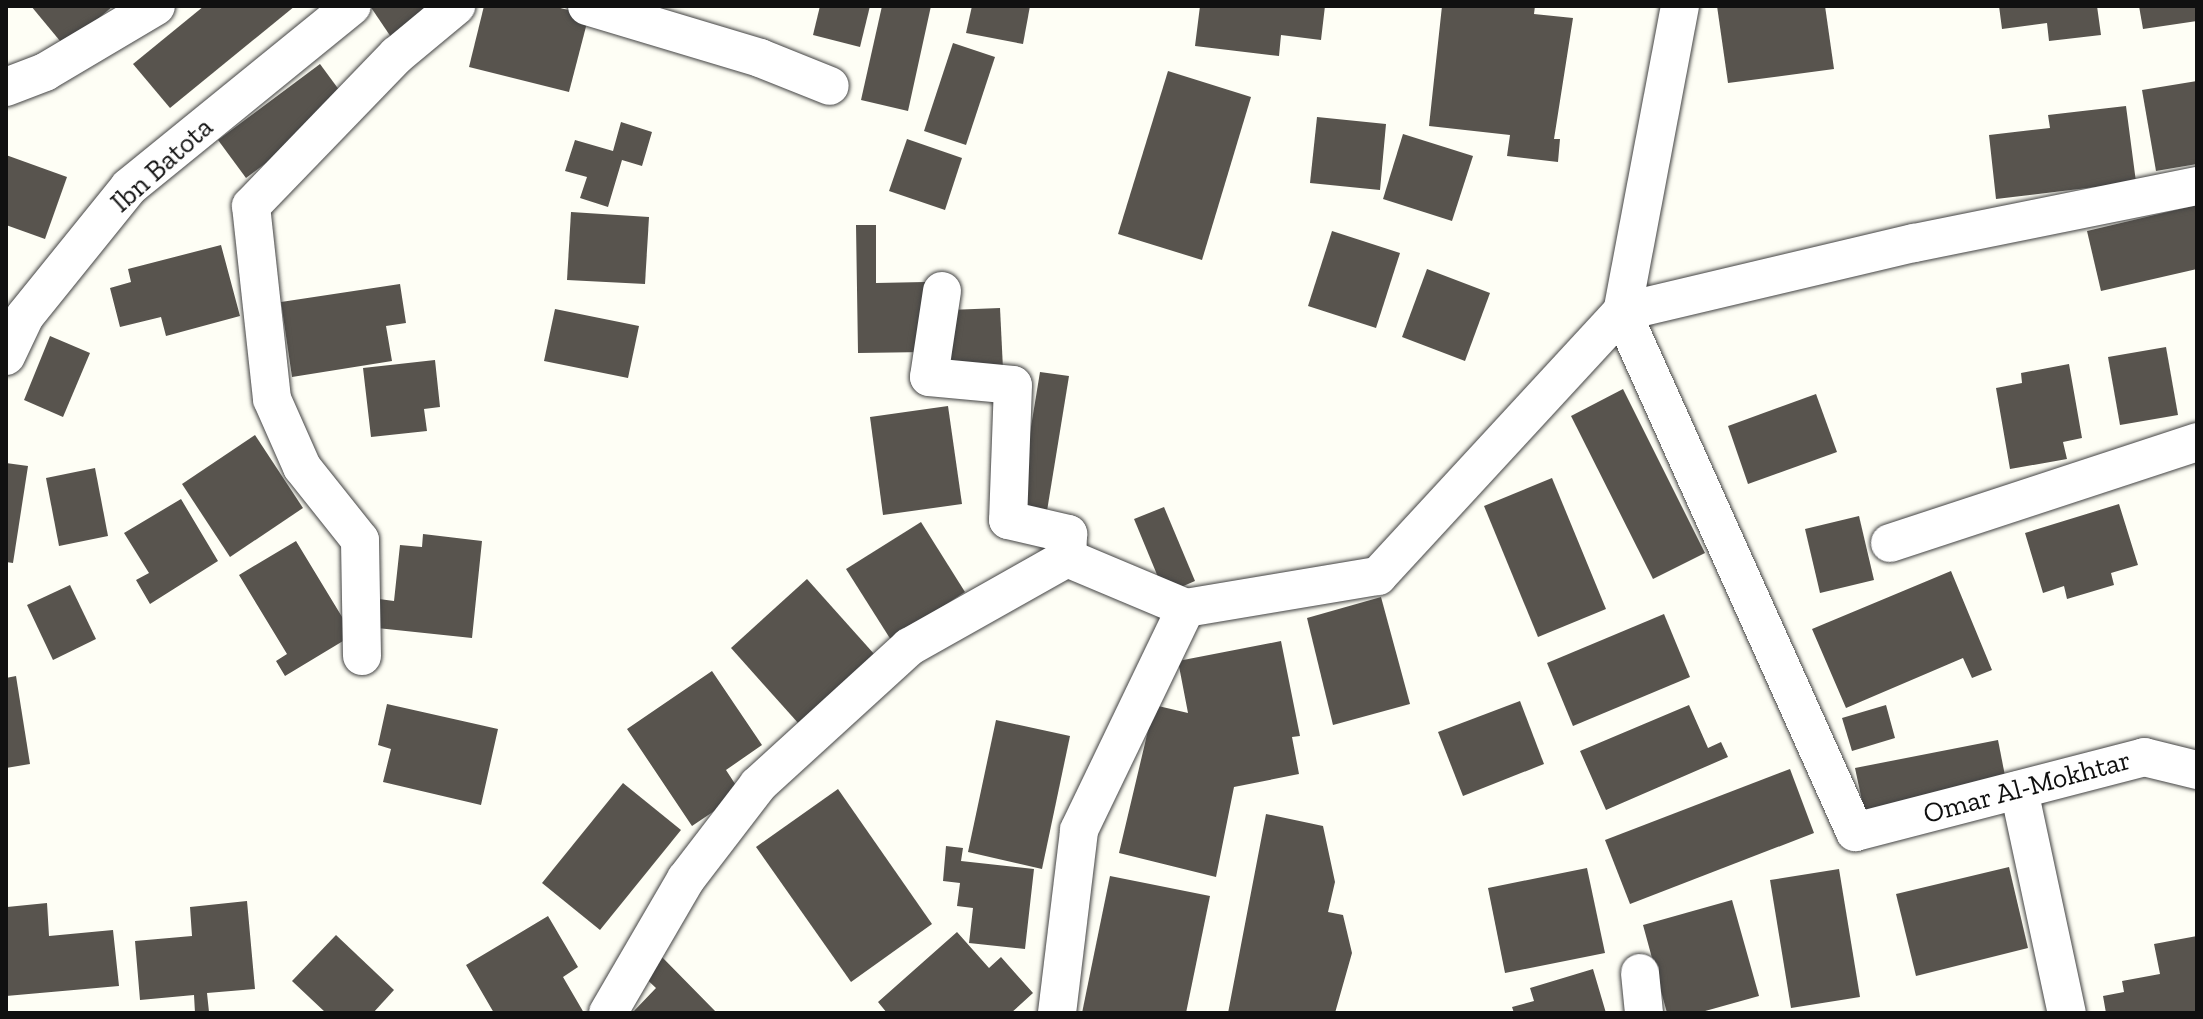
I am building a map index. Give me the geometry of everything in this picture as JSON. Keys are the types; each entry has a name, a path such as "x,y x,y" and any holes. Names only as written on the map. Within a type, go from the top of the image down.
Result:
{"street":[{"path":"6,87 45,72 156,6"},
{"name":"Ibn Batota","path":"6,356 25,316 129,187 352,6"},
{"path":"362,656 360,540 302,467 272,399 251,206 397,55 456,6"},
{"path":"587,6 760,58 830,86"},
{"path":"1067,558 1186,608 1378,576 1622,312 1680,6"},
{"path":"1622,312 1914,243 2197,186"},
{"path":"942,291 929,377 1013,385 1008,520 1068,534 1067,558"},
{"name":"Omar Al-Mokhtar","path":"1622,312 1855,832 2144,757 2197,770"},
{"path":"1890,543 2197,442"},
{"path":"608,1013 686,879 758,785 909,647 1067,558"},
{"path":"1057,1013 1079,830 1186,608"},
{"path":"2019,790 2067,1013"},
{"path":"1640,973 1644,1013"}],"building":[{"path":"31,6 113,6 65,47"},
{"path":"204,6 295,6 170,108 133,64"},
{"path":"370,6 444,6 393,40"},
{"path":"484,6 552,6 589,15 569,92 469,67"},
{"path":"820,6 870,6 860,47 813,35"},
{"path":"882,6 931,6 908,111 861,100"},
{"path":"972,6 1030,6 1023,44 966,33"},
{"path":"1200,6 1325,6 1321,40 1281,35 1279,56 1195,46"},
{"path":"1442,6 1535,6 1534,14 1573,18 1554,139 1560,139 1558,162 1507,156 1510,135 1429,126"},
{"path":"1717,6 1825,6 1834,69 1728,83"},
{"path":"1999,6 2097,6 2101,35 2049,41 2047,23 2002,29"},
{"path":"2139,6 2197,6 2197,21 2143,29"},
{"path":"953,43 995,57 966,145 924,131"},
{"path":"320,64 348,102 246,178 218,140"},
{"path":"1168,71 1251,97 1202,260 1118,234"},
{"path":"2197,81 2197,164 2156,171 2142,90"},
{"path":"2126,106 2136,182 1996,199 1989,135 2050,128 2048,115"},
{"path":"1317,117 1386,124 1380,190 1310,183"},
{"path":"621,122 652,132 642,166 622,160 608,207 580,198 587,177 565,171 575,140 613,151"},
{"path":"1403,134 1473,156 1452,221 1383,199"},
{"path":"907,139 962,158 945,210 889,191"},
{"path":"6,155 67,177 45,239 6,225"},
{"path":"2197,205 2197,269 2101,291 2087,231"},
{"path":"571,212 649,217 645,284 567,280"},
{"path":"856,225 876,225 876,283 925,282 926,352 858,353"},
{"path":"1332,231 1400,253 1376,328 1308,306"},
{"path":"221,245 240,316 166,336 161,317 120,327 110,288 131,282 128,269"},
{"path":"1427,269 1490,293 1465,361 1402,337"},
{"path":"400,284 406,323 386,326 392,361 292,377 281,302"},
{"path":"1000,308 1003,369 952,372 949,310"},
{"path":"555,309 639,326 628,378 544,361"},
{"path":"50,336 90,353 63,417 24,400"},
{"path":"2166,347 2178,415 2120,425 2108,357"},
{"path":"435,360 440,407 424,409 427,431 371,437 363,368"},
{"path":"2069,364 2082,438 2063,442 2067,459 2010,469 1996,388 2022,383 2021,373"},
{"path":"1040,372 1069,376 1046,517 1017,512"},
{"path":"1623,389 1705,553 1653,579 1571,416"},
{"path":"1816,394 1837,452 1748,484 1728,426"},
{"path":"948,406 962,504 883,515 870,417"},
{"path":"255,435 303,508 230,557 182,484"},
{"path":"6,463 28,466 13,563 6,562"},
{"path":"95,468 108,536 59,546 46,478"},
{"path":"1552,478 1606,609 1538,637 1484,506"},
{"path":"181,499 218,561 150,604 136,580 149,573 124,533"},
{"path":"2119,504 2138,565 2111,573 2114,585 2067,599 2064,586 2043,593 2025,533"},
{"path":"1164,507 1195,581 1165,594 1134,519"},
{"path":"1859,516 1874,580 1820,593 1805,529"},
{"path":"921,522 965,592 891,640 846,569"},
{"path":"423,534 482,541 472,638 377,628 379,599 394,601 400,545 422,547"},
{"path":"296,541 353,635 285,676 276,661 287,654 239,575"},
{"path":"1951,571 1992,670 1972,678 1963,658 1846,708 1812,629"},
{"path":"807,579 875,655 799,724 731,648"},
{"path":"70,585 96,639 53,660 27,605"},
{"path":"1381,597 1410,704 1333,725 1307,618"},
{"path":"1664,614 1690,677 1573,726 1547,663"},
{"path":"1281,641 1300,736 1292,737 1299,774 1234,787 1216,877 1119,853 1154,705 1188,713 1178,661"},
{"path":"712,671 762,745 726,770 741,793 692,826 627,729"},
{"path":"16,676 30,764 6,768 6,678"},
{"path":"1520,701 1544,764 1463,796 1438,732"},
{"path":"387,704 498,729 481,805 383,782 391,749 378,745"},
{"path":"1689,705 1708,748 1721,742 1728,757 1606,810 1580,751"},
{"path":"1886,705 1895,738 1852,751 1842,718"},
{"path":"996,720 1070,736 1042,869 968,852"},
{"path":"1998,740 2007,786 1865,815 1855,768"},
{"path":"1790,769 1814,833 1630,904 1605,840"},
{"path":"623,783 681,830 600,930 542,883"},
{"path":"838,789 932,924 851,982 756,847"},
{"path":"1266,814 1323,826 1335,882 1328,912 1343,915 1352,953 1335,1013 1228,1013"},
{"path":"946,846 963,848 961,861 1034,869 1025,949 969,943 973,908 957,906 960,883 943,881"},
{"path":"2009,867 2028,948 1916,976 1896,894"},
{"path":"1587,868 1605,953 1505,973 1488,888"},
{"path":"1839,869 1860,997 1791,1008 1770,880"},
{"path":"1110,876 1210,896 1186,1013 1082,1013"},
{"path":"1732,900 1759,996 1698,1013 1667,1013 1643,925"},
{"path":"247,901 255,989 207,993 209,1012 195,1013 194,995 140,1000 135,941 192,936 190,907"},
{"path":"47,903 49,936 113,930 119,986 6,996 7,907"},
{"path":"548,916 578,967 563,977 584,1013 494,1013 466,965"},
{"path":"957,932 989,968 1001,957 1033,993 1011,1013 887,1013 878,1002"},
{"path":"336,935 394,990 373,1013 326,1013 292,981"},
{"path":"2197,936 2197,1013 2106,1013 2103,996 2124,992 2122,981 2160,974 2154,944"},
{"path":"659,954 717,1013 632,1013 656,988 640,973"},
{"path":"1593,969 1606,1013 1514,1013 1512,1007 1534,1001 1530,988"}]}
